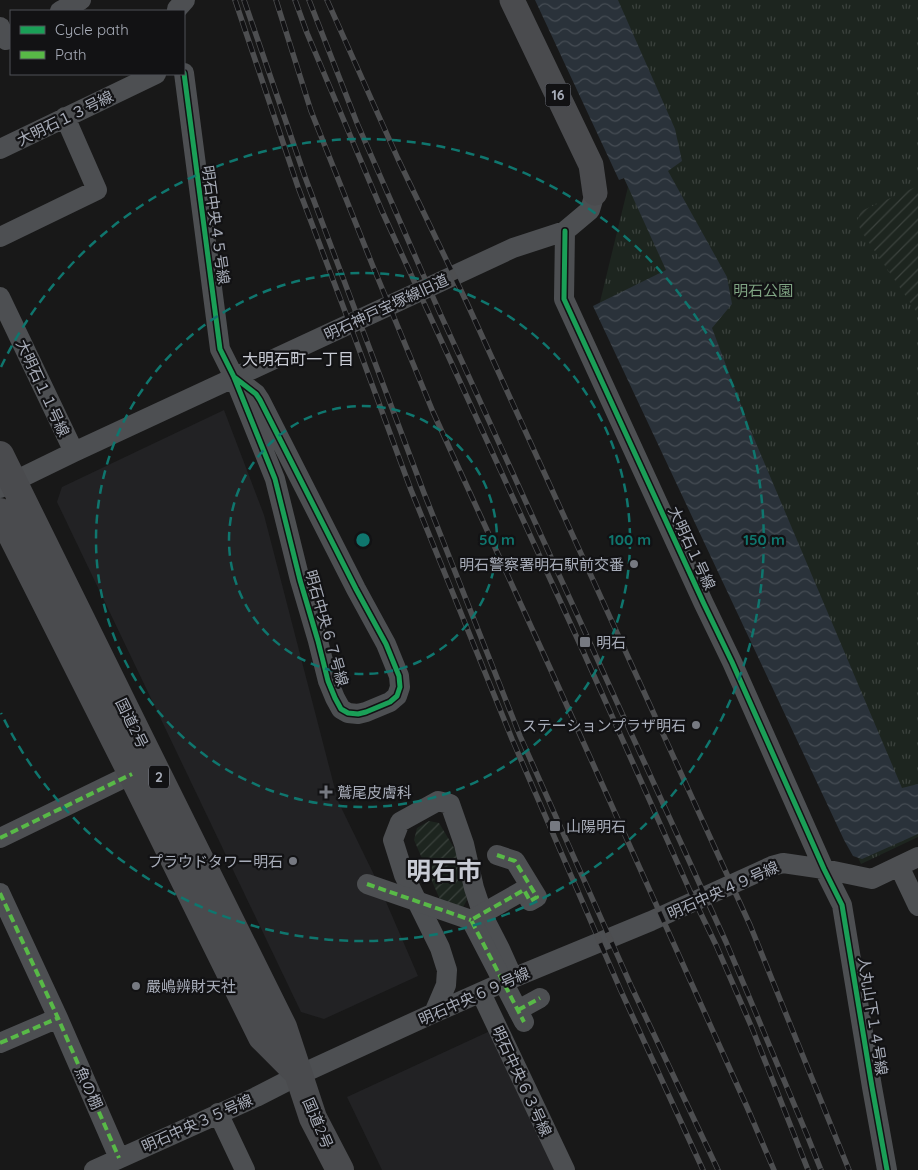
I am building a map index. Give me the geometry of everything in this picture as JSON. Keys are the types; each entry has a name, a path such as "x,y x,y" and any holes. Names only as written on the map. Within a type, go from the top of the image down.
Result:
{"highway":[{"name":"国道2号","path":"0,455 7,484 145,750 283,1027 313,1118 340,1170"},
{"name":"国道2号","path":"0,512 262,1036 299,1075"}],"main road":[{"name":"16","path":"512,0 592,165 594,192"}],"street":[{"path":"62,10 82,0"},
{"name":"大明石１３号線","path":"0,149 154,75"},
{"name":"明石中央４５号線","path":"184,75 220,349 234,377"},
{"path":"0,237 97,190 65,117"},
{"name":"明石神戸宝塚線旧道","path":"7,484 513,248 565,231 590,210 594,192"},
{"name":"大明石１号線","path":"565,231 564,299 732,662 824,869"},
{"name":"大明石１１号線","path":"0,297 74,452"},
{"name":"明石中央６７号線","path":"234,377 256,394 260,400 386,644 399,676 400,687 397,696 390,702 358,714 348,713 341,709 335,698 328,681 300,580 275,479 234,377"},
{"path":"286,523 290,512 295,509 304,509 320,516"},
{"path":"0,838 132,774"},
{"path":"434,1013 446,985 447,970 440,948 404,875 393,840 400,822 438,801 450,804 464,844 481,909 480,912 513,978"},
{"path":"471,920 524,890 530,900 537,897 515,861 497,855"},
{"name":"明石中央４９号線","path":"651,921 772,866 783,863 872,879 918,857"},
{"path":"899,866 918,906"},
{"name":"人丸山下１４号線","path":"824,869 842,905 887,1170"},
{"path":"367,884 471,920 521,1016 540,998"},
{"name":"魚の棚","path":"0,893 58,1018 119,1158"},
{"name":"明石中央６９号線","path":"299,1075 513,978 651,921"},
{"name":"明石中央６３号線","path":"481,993 564,1170"},
{"path":"0,1044 58,1018"},
{"name":"明石中央３５号線","path":"94,1170 256,1097 299,1075"},
{"path":"218,1113 245,1170"}],"shaded area":[{"path":"224,410 264,515 338,801 377,881 418,976 324,1019 301,1012 57,502 62,487"},
{"path":"490,1031 556,1170 382,1170 347,1097"}],"green space":[{"name":"明石公園","path":"540,0 918,0 918,837 861,864 599,306 628,187"},
{"path":"918,186 918,314 861,231 857,221 861,211"},
{"path":"429,821 439,823 456,851 467,900 462,909 441,902 414,840 417,828"}],"water":[{"path":"535,0 618,0 675,129 682,161 668,171 727,277 732,304 712,328 750,429 902,788 918,784 918,834 862,859 853,856 844,840 593,306 666,270 624,178 619,180"}],"railway":[{"path":"235,0 298,187 411,490 512,739 621,991 703,1170"},
{"path":"244,0 305,177 424,493 520,736 632,988 718,1170"},
{"path":"276,0 311,111 433,412 550,668 774,1170"},
{"path":"295,0 382,211 716,945 752,1028 808,1170"},
{"path":"309,0 357,123 439,311 726,942 821,1170"},
{"path":"327,0 398,159 467,303 750,925 849,1170"}],"marked path":[{"path":"0,838 132,774"},
{"path":"497,855 515,861 537,897 530,901 524,890 471,920 524,1022"},
{"path":"367,884 471,920"},
{"path":"0,893 58,1018 119,1158"},
{"path":"518,1010 540,998"},
{"path":"0,1043 58,1018"}],"cycle path":[{"path":"184,75 220,349 234,377"},
{"path":"565,231 564,299 842,905 887,1170"},
{"path":"234,377 256,394 260,400 386,644 399,676 400,687 397,696 390,702 358,714 348,713 341,709 335,698 328,681 300,580 275,479 234,377"}],"place":[{"name":"明石警察署明石駅前交番","path":"634,564"},
{"name":"明石","path":"585,642"},
{"name":"ステーションプラザ明石","path":"696,725"},
{"name":"鷲尾皮膚科","path":"326,792"},
{"name":"山陽明石","path":"555,826"},
{"name":"プラウドタワー明石","path":"293,861"},
{"name":"嚴嶋辨財天社","path":"136,986"}],"district":[{"name":"大明石町一丁目","path":"298,359"},
{"name":"明石市","path":"444,870"}]}
